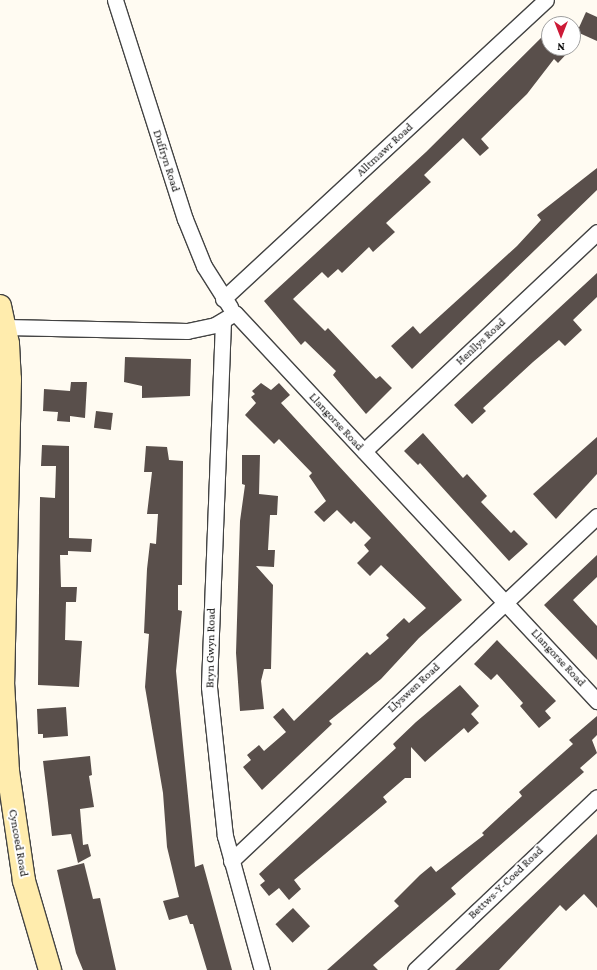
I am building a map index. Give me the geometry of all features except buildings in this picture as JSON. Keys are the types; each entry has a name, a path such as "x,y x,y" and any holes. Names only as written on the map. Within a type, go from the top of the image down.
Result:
{"street":[{"name":"Duffryn Road","path":"115,0 185,219 204,266 224,299 229,317"},
{"name":"Alltmawr Road","path":"224,299 546,0"},
{"name":"Henllys Road","path":"364,451 597,232"},
{"name":"Cyncoed Road","path":"0,306 6,327 10,373 4,442 2,682 13,821 24,881 50,970"},
{"name":"Llangorse Road","path":"229,317 364,451 597,701"},
{"path":"6,327 187,331 229,317"},
{"name":"Bryn Gwyn Road","path":"229,317 209,687 222,815 231,861 262,970"},
{"name":"Llyswen Road","path":"231,861 504,602 597,516"},
{"name":"Bettws-Y-Coed Road","path":"415,970 597,796"}]}
